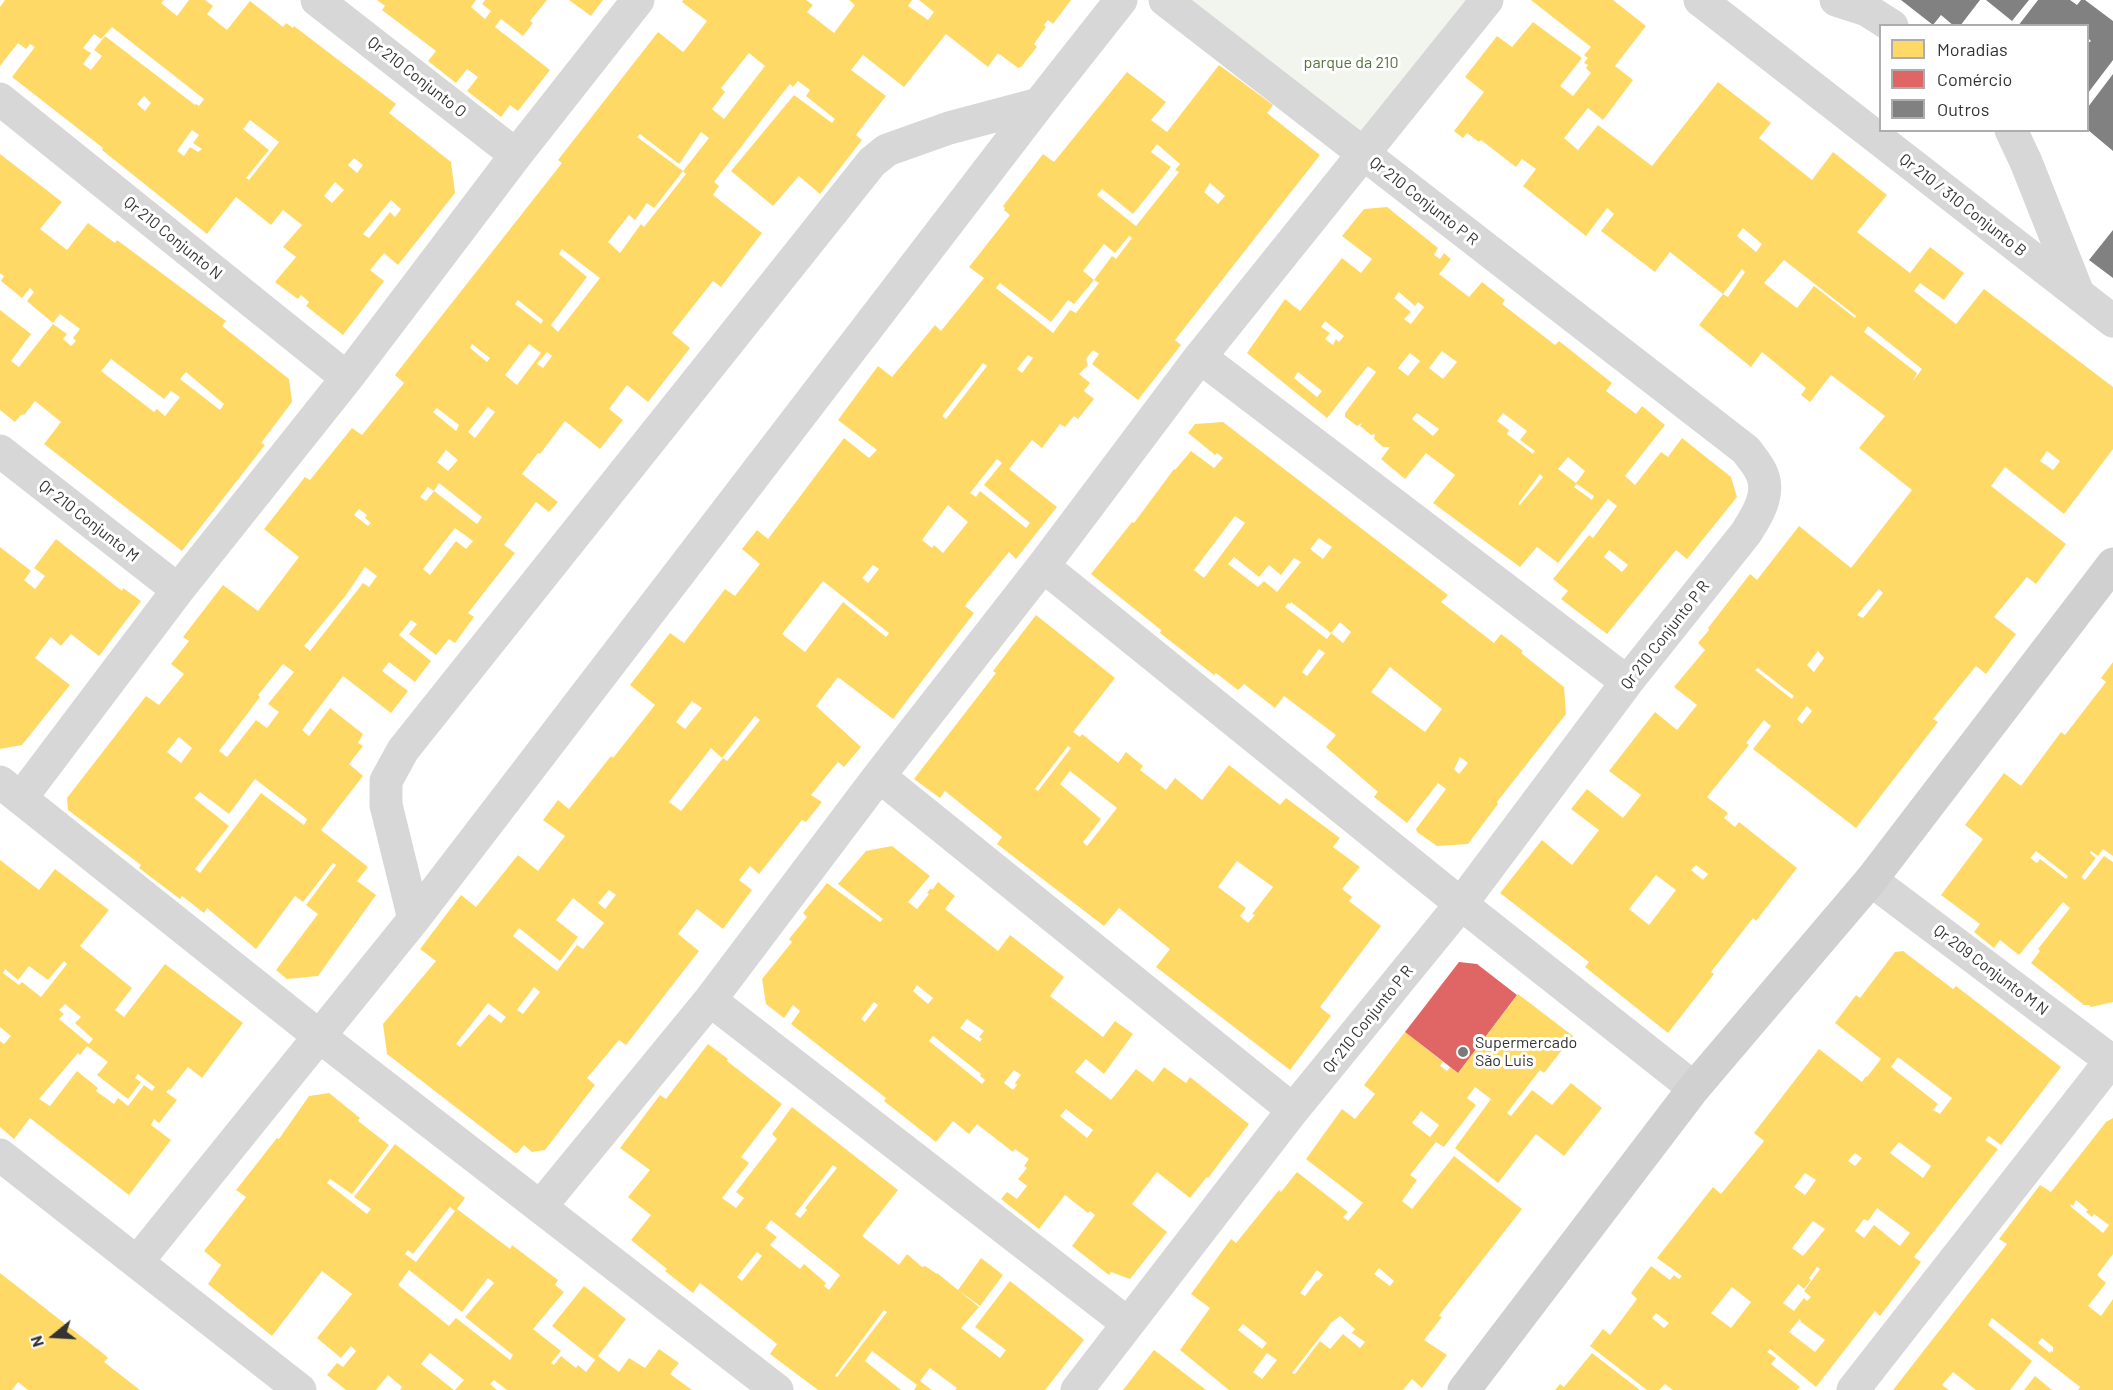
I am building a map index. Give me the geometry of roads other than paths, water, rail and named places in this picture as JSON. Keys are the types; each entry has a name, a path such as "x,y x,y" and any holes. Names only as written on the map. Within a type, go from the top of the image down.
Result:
{"street":[{"name":"Qr 210 Conjunto O","path":"316,0 516,155"},
{"path":"638,0 346,378 178,590 11,790 319,1036 777,1390"},
{"path":"137,1262 414,919 1121,0"},
{"name":"Qr 210 Conjunto P R","path":"1077,1390 1293,1110 1461,904 1627,682 1746,533 1760,510 1764,478 1746,450 1165,0"},
{"path":"541,1206 710,1000 879,776 1043,566 1200,357 1487,0"},
{"name":"Qr 210 / 310 Conjunto B","path":"1700,0 2113,321"},
{"path":"1836,0 1867,10 1889,24"},
{"name":"Qr 210 Conjunto N","path":"0,99 346,378"},
{"path":"414,919 386,805 386,781 403,750 872,162 887,150 949,128 1039,104"},
{"path":"2012,132 2078,294"},
{"path":"1200,357 1627,682"},
{"name":"Qr 210 Conjunto M","path":"0,451 178,590"},
{"path":"1464,1390 1694,1088 1871,880 2113,564"},
{"path":"1043,566 1461,904 1694,1088"},
{"path":"879,776 1293,1110"},
{"name":"Qr 209 Conjunto M N","path":"1871,880 2112,1060"},
{"path":"710,1000 1127,1323"},
{"path":"1853,1390 2112,1060"},
{"path":"0,1155 293,1388"}],"place":[{"name":"Supermercado São Luis","path":"1463,1052"}],"park label":[{"name":"parque da 210","path":"1351,63"}]}
